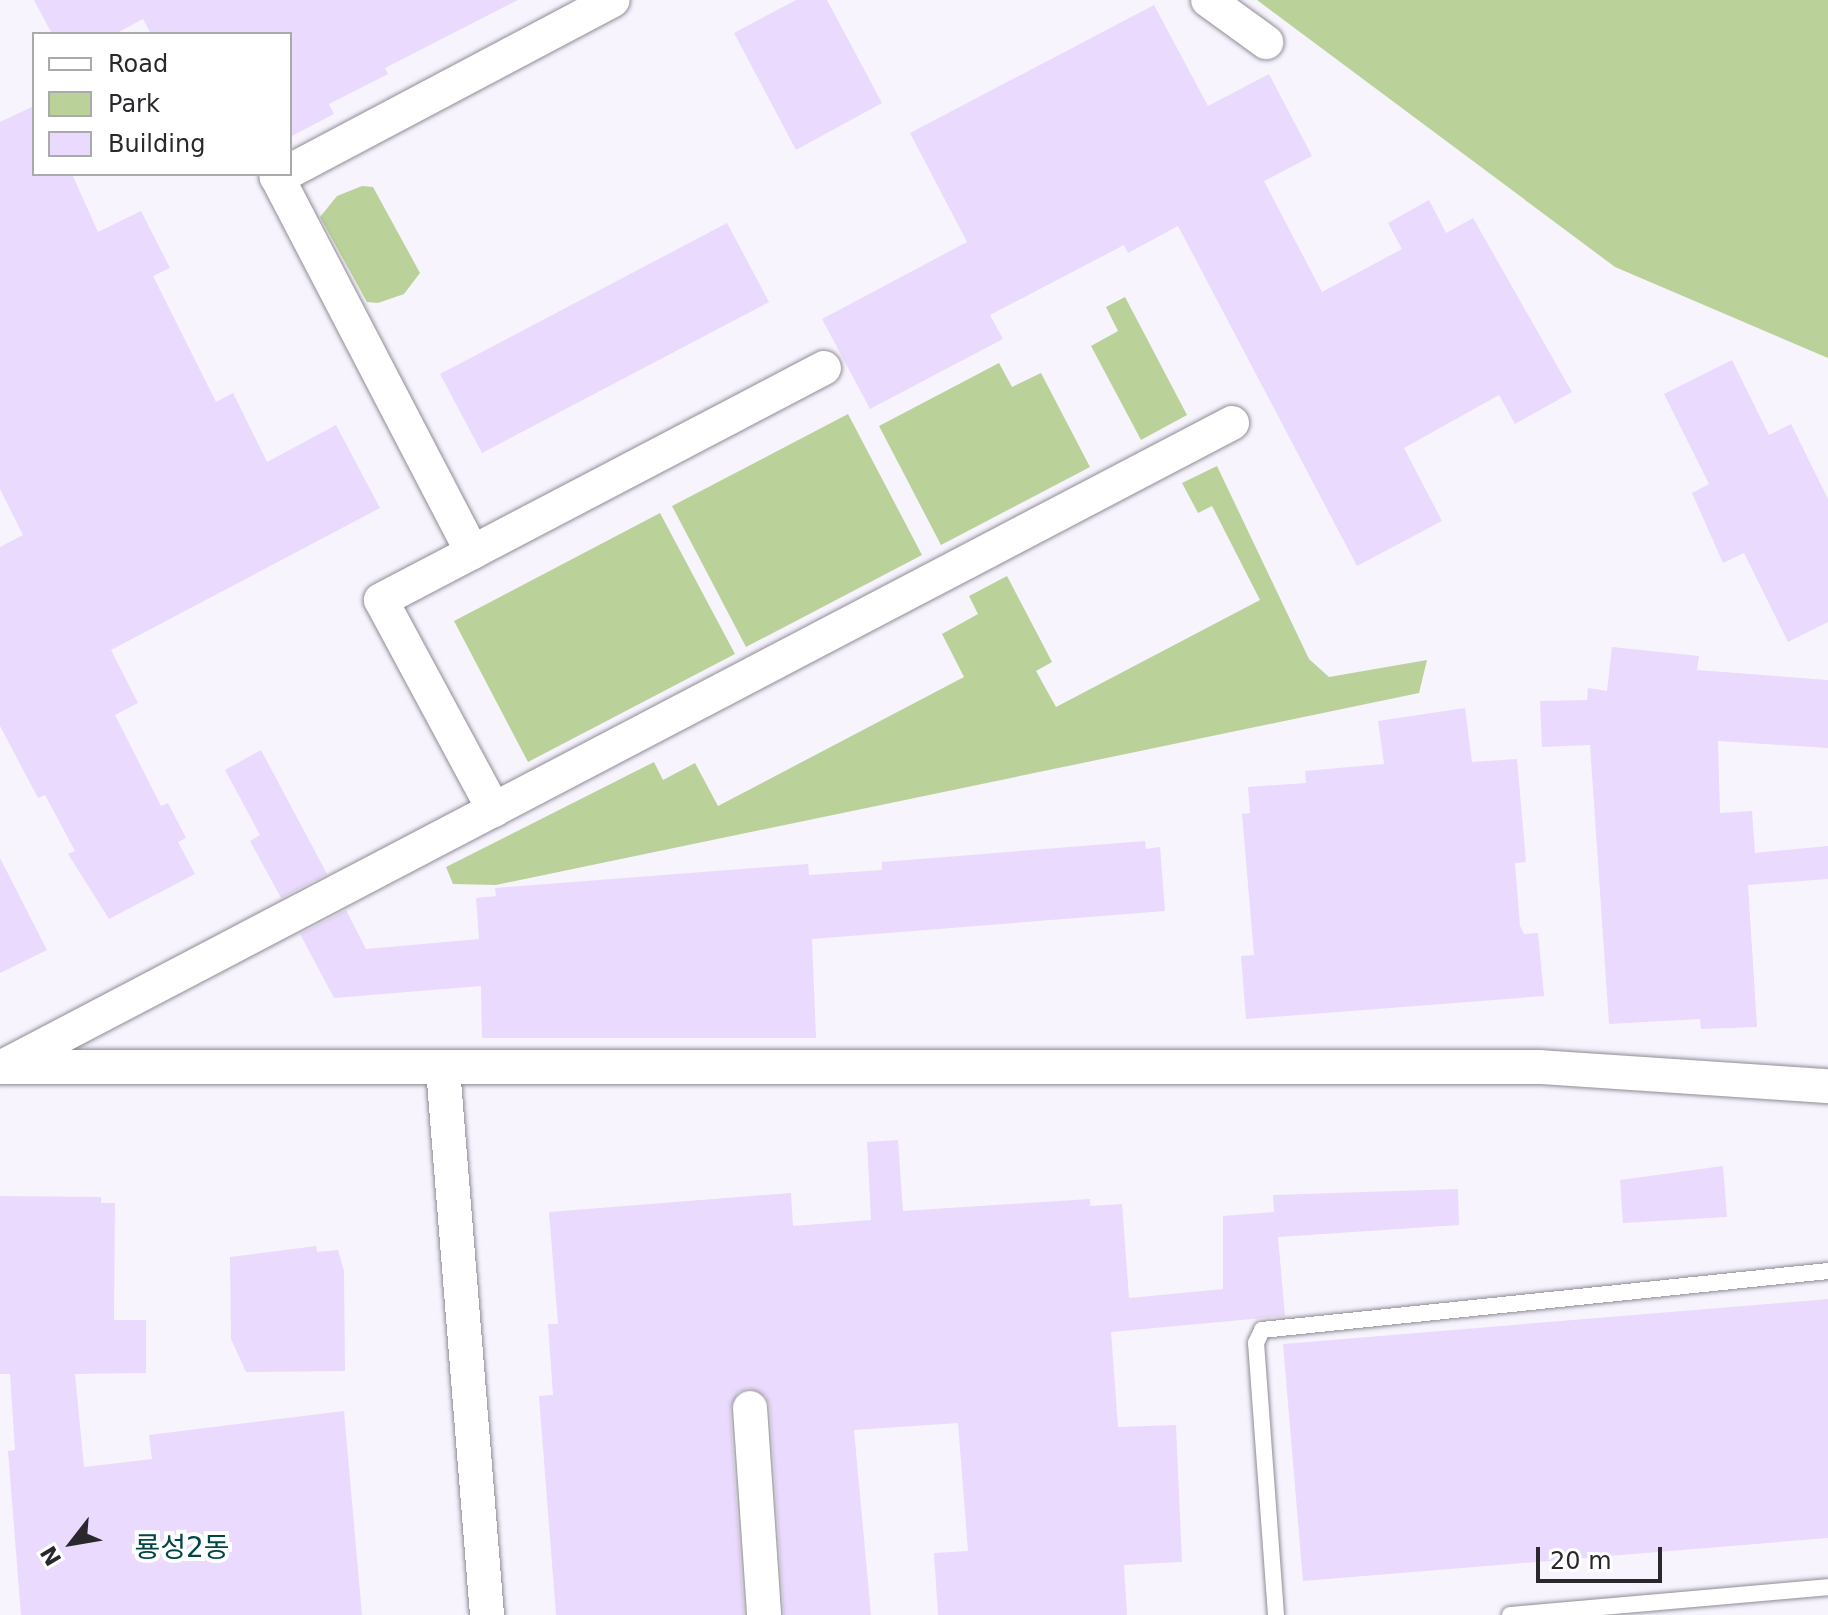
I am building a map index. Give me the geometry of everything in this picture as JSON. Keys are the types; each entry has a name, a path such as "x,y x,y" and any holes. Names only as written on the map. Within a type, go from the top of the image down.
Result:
{"street":[{"path":"292,170 613,0"},
{"path":"1208,0 1266,42"},
{"path":"279,176 277,177 472,552"},
{"path":"494,810 381,600 824,368"},
{"path":"1,1067 1232,423"},
{"path":"1,1067 1540,1067 1828,1086"},
{"path":"443,1069 487,1615"},
{"path":"750,1408 764,1615"}],"lane":[{"path":"1276,1615 1256,1343 1262,1330 1828,1271"},
{"path":"1510,1615 1828,1587"}],"green space":[{"path":"1257,0 1828,0 1828,358 1615,267"},
{"path":"362,186 373,187 420,273 404,294 378,303 367,302 320,217 337,196"},
{"path":"1125,297 1187,415 1141,440 1091,346 1118,331 1106,307"},
{"path":"999,363 1012,387 1041,373 1090,467 941,545 879,426"},
{"path":"848,414 922,555 746,647 672,506"},
{"path":"1217,466 1309,659 1329,677 1427,660 1419,693 496,885 453,884 446,867 654,762 663,780 695,763 718,806 964,677 942,634 978,614 969,596 1007,576 1052,662 1036,671 1056,707 1260,600 1212,506 1198,513 1182,483"},
{"path":"660,513 735,654 528,762 454,621"}],"building":[{"path":"34,0 518,0 385,68 388,74 329,104 334,114 292,136 292,32 150,32 143,19 119,32 51,32"},
{"path":"796,0 827,0 882,103 796,150 734,33"},
{"path":"1154,5 1208,106 1269,74 1312,156 1264,181 1322,292 1402,249 1388,223 1429,200 1446,233 1473,218 1572,392 1515,424 1499,395 1404,448 1442,521 1357,566 1178,226 1128,253 1124,245 990,315 1003,339 870,409 822,319 967,242 910,133"},
{"path":"32,107 32,176 73,176 98,232 141,211 170,268 153,276 216,402 233,393 267,462 336,425 380,508 111,650 138,703 115,715 161,806 168,803 186,838 178,842 195,874 109,919 68,854 75,851 45,795 38,798 0,726 0,547 23,535 0,489 0,122"},
{"path":"727,223 769,302 482,453 440,374"},
{"path":"1732,360 1769,435 1791,424 1828,499 1828,622 1788,642 1744,553 1723,563 1692,493 1709,484 1664,394"},
{"path":"1612,647 1699,656 1697,670 1828,680 1828,748 1718,741 1720,813 1752,811 1755,853 1828,846 1828,879 1748,885 1757,1027 1701,1029 1700,1019 1609,1024 1590,745 1542,747 1540,701 1587,700 1588,688 1607,691"},
{"path":"1465,708 1472,762 1517,759 1526,862 1515,863 1520,926 1524,934 1538,933 1544,996 1246,1019 1241,956 1254,955 1242,814 1250,813 1248,787 1306,783 1305,771 1384,764 1378,721"},
{"path":"261,750 327,874 281,898 250,841 260,835 225,770"},
{"path":"1145,841 1146,849 1160,847 1165,911 812,939 816,1038 482,1038 481,986 334,998 300,934 346,910 366,949 479,939 476,898 496,896 495,888 808,864 809,875 882,870 882,862"},
{"path":"0,858 47,950 0,973"},
{"path":"898,1140 903,1211 1090,1199 1090,1206 1122,1204 1129,1298 1223,1289 1223,1216 1274,1212 1273,1195 1458,1189 1459,1225 1278,1237 1285,1316 1111,1332 1118,1427 1176,1425 1182,1562 1124,1565 1127,1615 938,1615 934,1553 968,1551 958,1423 854,1430 871,1615 784,1615 770,1407 766,1396 749,1388 738,1392 730,1409 744,1615 556,1615 539,1396 553,1395 548,1324 558,1324 549,1212 791,1193 793,1226 871,1220 867,1142"},
{"path":"1723,1166 1727,1217 1623,1223 1620,1180"},
{"path":"0,1196 101,1197 101,1203 115,1203 114,1320 146,1320 146,1373 75,1374 84,1467 152,1459 149,1435 344,1411 362,1615 21,1615 8,1451 15,1450 10,1374 0,1374"},
{"path":"316,1246 317,1252 338,1250 344,1271 345,1371 246,1372 231,1339 230,1257"},
{"path":"1828,1299 1828,1538 1303,1581 1283,1344"}],"district":[{"name":"룡성2동","path":"182,1548"}]}
